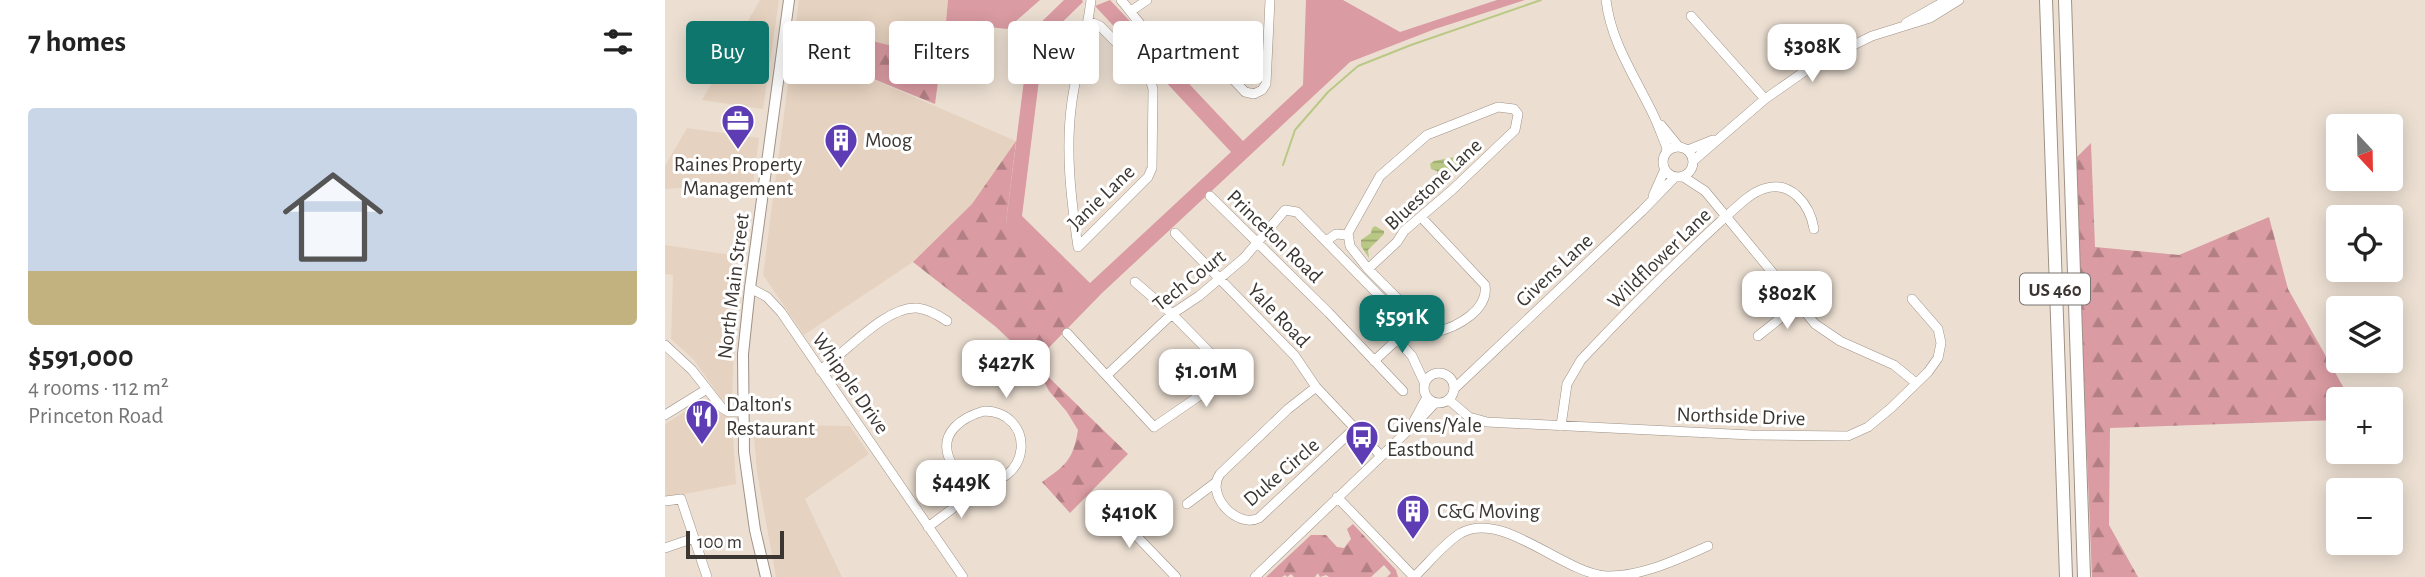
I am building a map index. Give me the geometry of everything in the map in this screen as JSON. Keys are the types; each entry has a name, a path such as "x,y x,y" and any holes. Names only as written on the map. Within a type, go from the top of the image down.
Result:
{"highway":[{"name":"US 460","path":"2046,0 2066,577"},
{"name":"US 460","path":"2065,0 2084,577"}],"main road":[{"name":"North Main Street","path":"766,577 748,486 742,412 743,354 789,0"}],"street":[{"name":"Janie Lane","path":"1088,21 1100,26 1149,76 1153,89 1152,168 1148,177 1078,247 1072,205 1069,130 1075,80 1091,0"},
{"path":"1121,0 1159,44 1173,46 1191,41 1202,45 1245,92 1254,94 1266,84 1269,0"},
{"path":"1131,11 1147,0"},
{"path":"1607,0 1609,19 1618,46 1654,115 1667,148 1663,160 1665,169 1705,191"},
{"path":"1679,176 1718,138 1765,99 1836,53 1905,24 1947,0"},
{"path":"1905,24 1930,18 1959,0"},
{"path":"1691,16 1765,99"},
{"name":"Bluestone Lane","path":"1348,234 1380,176 1427,135 1498,107 1514,110 1518,114 1515,130 1369,269"},
{"path":"1654,115 1683,149 1705,191 1798,304 1825,332 1894,365 1916,383"},
{"path":"1666,153 1718,138"},
{"name":"Givens Lane","path":"1651,201 1665,169"},
{"name":"Givens Lane","path":"1455,388 1679,176"},
{"name":"Wildflower Lane","path":"1561,426 1567,384 1581,360 1727,216 1760,190 1780,187 1791,190 1803,201 1812,216 1815,229"},
{"name":"Princeton Road","path":"1210,197 1329,313 1402,391"},
{"name":"Tech Court","path":"1107,375 1172,314 1199,296 1258,244 1289,209 1297,212 1327,241"},
{"path":"1410,327 1327,241 1336,234 1348,234 1350,246 1419,320 1436,332 1445,330 1474,312 1487,295 1485,285 1421,217"},
{"name":"Yale Road","path":"1175,233 1304,367 1316,387 1381,456"},
{"path":"1067,333 1154,427 1231,374 1172,314 1135,282"},
{"name":"Whipple Drive","path":"750,288 762,293 774,303 963,577"},
{"name":"Northside Drive","path":"1449,400 1476,420 1751,435 1848,436 1868,427 1891,408 1938,358 1941,343 1938,329 1912,299"},
{"path":"1758,336 1798,304"},
{"path":"820,370 861,337 901,310 924,310 947,321"},
{"path":"1374,361 1419,320"},
{"path":"1397,339 1427,369 1443,375 1455,388 1449,400 1441,404 1431,400 1412,356"},
{"path":"665,345 685,363 724,410 742,412"},
{"name":"Givens Lane","path":"1443,375 1479,363"},
{"path":"1425,384 1431,376 1443,375"},
{"name":"Duke Circle","path":"1316,387 1272,423 1220,474 1215,483 1217,494 1233,514 1244,521 1256,520 1355,428"},
{"path":"665,415 707,389"},
{"path":"1255,577 1409,429 1431,400"},
{"path":"928,527 952,509 968,485 999,480 1019,461 1021,439 1003,415 984,411 973,414 956,425 951,432 947,453 968,485"},
{"path":"1187,504 1215,483"},
{"path":"1337,496 1414,577 1457,536 1481,527 1499,530 1578,569 1608,576 1636,574 1708,546"},
{"path":"665,501 681,499 707,577"},
{"path":"1117,503 1122,521 1176,577"},
{"path":"665,548 694,538"}],"shaded area":[{"path":"760,0 779,0 769,68 769,21 748,21"},
{"path":"799,0 948,0 946,21 889,21 889,52 875,58 875,21 796,21"},
{"path":"875,80 1016,141 1006,222 972,204 913,262 804,335 763,275 788,84 875,84"},
{"path":"711,84 767,84 763,109 702,100"},
{"path":"687,128 759,138 751,198 680,188 665,189 665,166"},
{"path":"1455,157 1464,167 1442,175 1439,179 1437,171 1431,169 1430,164"},
{"path":"1375,226 1384,231 1384,234 1368,250 1369,258 1361,246 1361,240 1371,233"},
{"path":"665,245 744,257 734,342 732,401 729,404 720,397 694,360 671,339 673,275 665,274"},
{"path":"708,399 718,412 732,419 736,484 665,498 665,424"},
{"path":"753,424 850,426 869,454 805,499 842,577 776,577 757,473"}],"green space":[{"path":"948,0 1040,0 1016,21 1008,21 1007,29 994,28 994,21 946,21"},
{"path":"1064,0 1083,2 1064,21 1042,21"},
{"path":"1110,0 1130,21 1113,21 1113,25 1095,6"},
{"path":"1306,0 1343,0 1400,32 1497,0 1525,0 1435,29 1350,62 1072,321 1057,272 1006,222 1024,84 1038,84 1022,216 1090,283 1231,152 1168,84 1189,84 1243,141 1303,85"},
{"path":"875,42 889,45 889,84 938,84 935,104 875,80"},
{"path":"1016,141 1006,222 1100,295 1034,363 996,327 913,262 972,204"},
{"path":"2091,143 2095,247 2179,255 2269,217 2288,289 2326,356 2326,373 2335,373 2343,387 2326,387 2326,420 2110,428 2109,525 2138,577 2092,577 2075,159"},
{"path":"1034,363 1128,454 1070,513 1042,482 1067,461 1074,448 1078,430 1049,391"},
{"path":"1353,524 1396,570 1398,577 1387,577 1391,573 1384,565 1371,577 1320,577 1318,573 1315,577 1294,577 1291,574 1287,577 1266,577 1311,535 1326,535 1337,547 1344,548 1351,539 1347,529"}],"waterway":[{"path":"1283,165 1295,130 1328,92 1358,66 1541,0"}],"place":[{"name":"Raines Property Management","path":"738,151"},
{"name":"Moog","path":"841,170"},
{"name":"Dalton's Restaurant","path":"702,446"},
{"name":"Givens/Yale Eastbound","path":"1362,467"},
{"name":"C&G Moving","path":"1413,541"}]}
